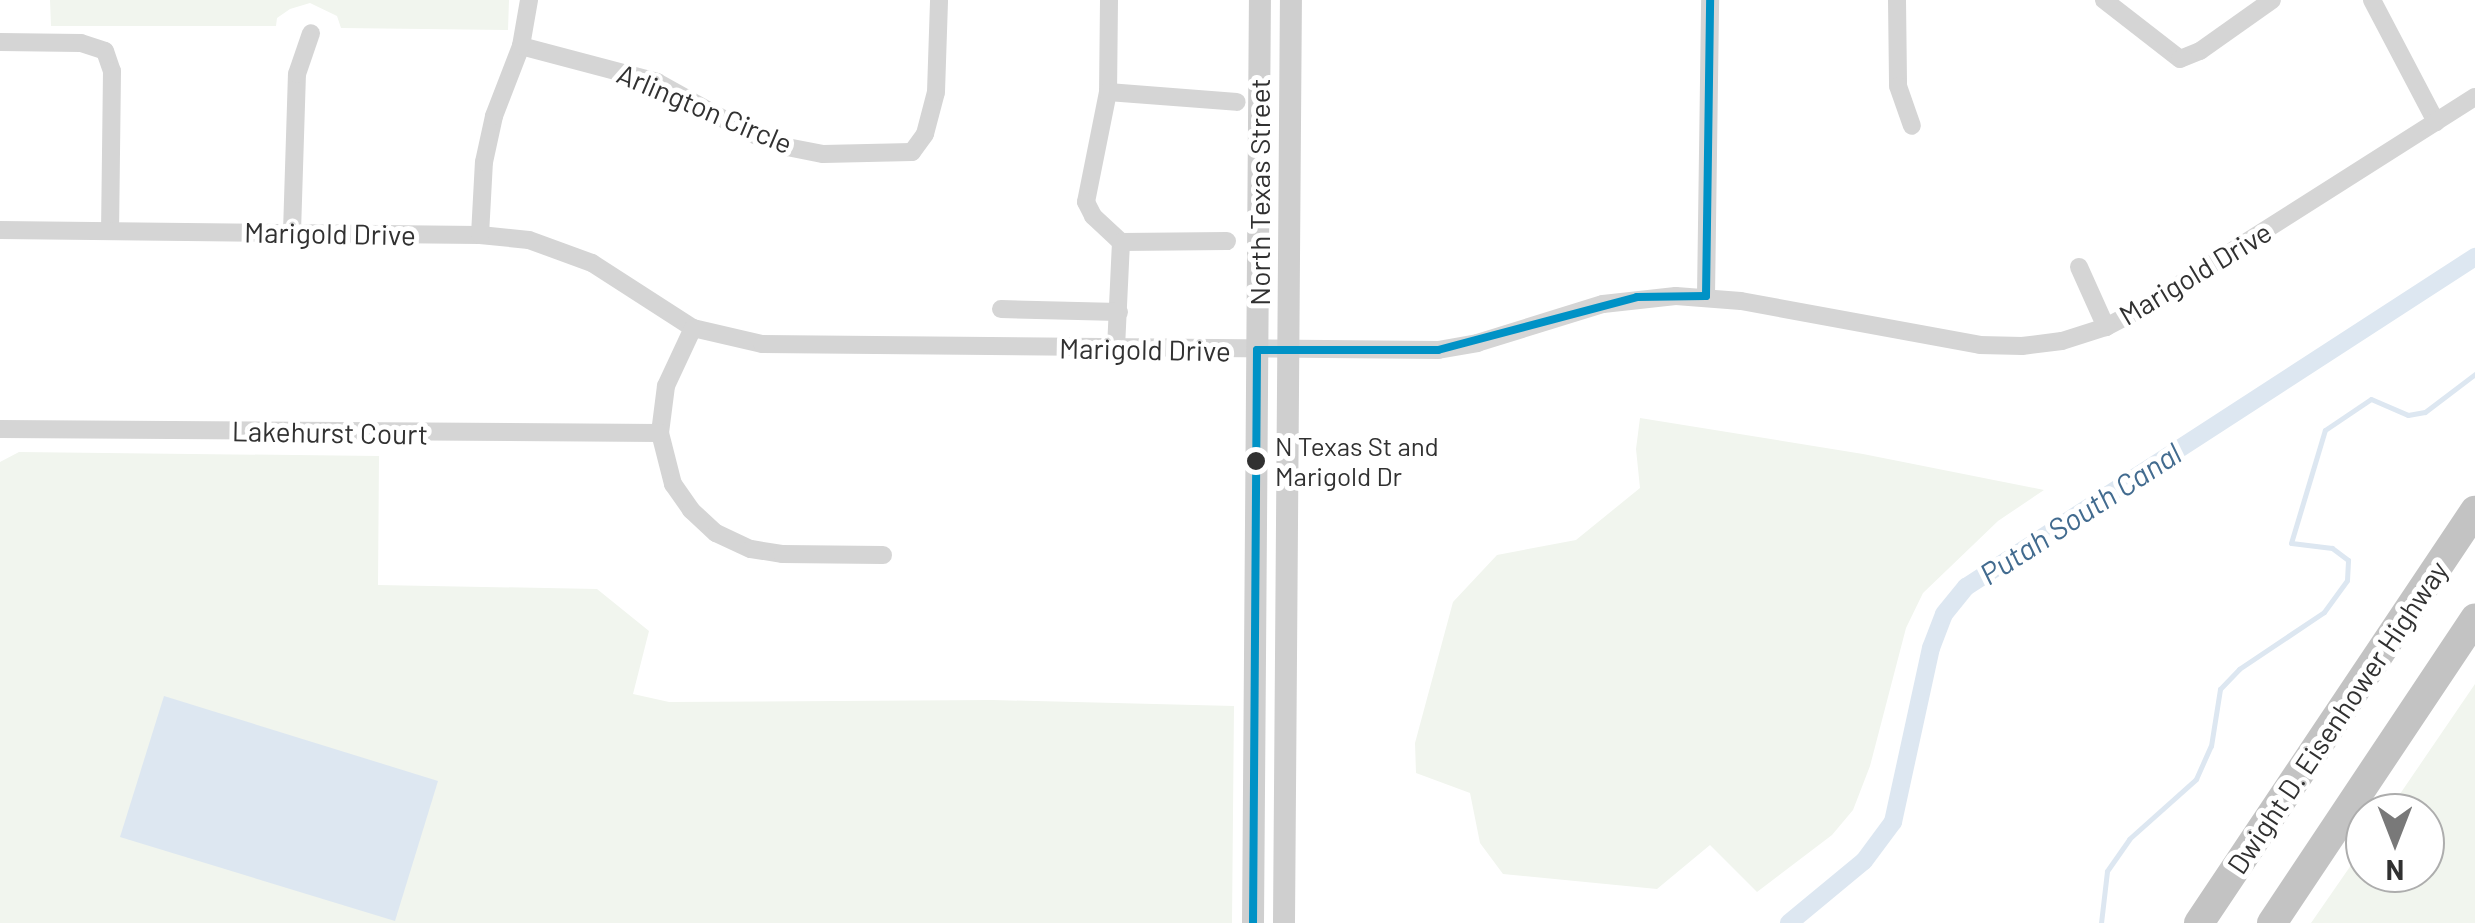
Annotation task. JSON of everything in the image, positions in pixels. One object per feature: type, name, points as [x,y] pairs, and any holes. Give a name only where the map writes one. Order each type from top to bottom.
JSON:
[{"type":"highway","name":"Dwight D. Eisenhower Highway","points":[[2200,923],[2475,510]]},
{"type":"highway","points":[[2272,923],[2475,619]]},
{"type":"main road","name":"North Texas Street","points":[[1253,923],[1260,0]]},
{"type":"main road","name":"North Texas Street","points":[[1284,923],[1290,0]]},
{"type":"street","points":[[480,235],[484,162],[494,116],[522,46],[528,0]]},
{"type":"street","name":"Arlington Circle","points":[[522,46],[656,82],[748,132],[787,147],[824,154],[912,152],[925,134],[936,92],[939,0]]},
{"type":"street","points":[[1109,0],[1108,92],[1086,202],[1093,216],[1121,242],[1227,241]]},
{"type":"street","points":[[1706,296],[1710,0]]},
{"type":"street","points":[[1897,0],[1898,86],[1912,126]]},
{"type":"street","points":[[2104,0],[2180,58],[2200,50],[2272,0]]},
{"type":"street","points":[[2372,0],[2436,122]]},
{"type":"street","points":[[292,232],[297,74],[311,33]]},
{"type":"street","points":[[0,42],[81,43],[105,50],[112,72],[110,230]]},
{"type":"street","points":[[1108,92],[1237,102]]},
{"type":"street","name":"Marigold Drive","points":[[0,230],[480,235],[562,249],[592,263],[693,328],[762,344],[1438,350],[1477,343],[1603,304],[1638,297],[1706,296],[1980,345],[2062,341],[2106,327],[2144,307],[2475,97]]},
{"type":"street","points":[[1116,349],[1121,242]]},
{"type":"street","points":[[2079,267],[2106,327]]},
{"type":"street","points":[[1000,310],[1119,312]]},
{"type":"street","points":[[693,328],[666,386],[660,433],[673,484],[691,510],[716,532],[751,549],[782,554],[882,555]]},
{"type":"street","name":"Lakehurst Court","points":[[0,428],[660,433]]},
{"type":"shaded area","points":[[50,0],[509,0],[508,30],[341,28],[337,16],[310,3],[290,9],[277,18],[276,26],[51,26]]},
{"type":"shaded area","points":[[1640,418],[1863,454],[2044,490],[1998,521],[1923,593],[1906,628],[1870,766],[1853,810],[1832,835],[1757,892],[1710,845],[1657,889],[1503,874],[1480,843],[1470,793],[1416,773],[1415,743],[1453,602],[1497,555],[1576,540],[1640,488],[1636,449]]},
{"type":"shaded area","points":[[19,452],[379,456],[378,585],[597,589],[649,631],[633,694],[669,702],[992,700],[1234,706],[1232,923],[0,923],[0,462]]},
{"type":"shaded area","points":[[2475,684],[2475,923],[2311,923],[2345,874],[2345,893],[2445,893],[2445,793],[2401,793]]},
{"type":"shaded area","points":[[164,696],[438,781],[395,921],[120,837]]},
{"type":"waterway","name":"Putah South Canal","points":[[1789,923],[1864,861],[1893,822],[1931,648],[1944,614],[1966,587],[2475,257]]},
{"type":"waterway","points":[[2101,923],[2107,871],[2129,839],[2196,779],[2211,746],[2220,689],[2239,669],[2324,612],[2347,580],[2348,560],[2332,548],[2291,543],[2325,430],[2371,399],[2408,415],[2425,412],[2475,374]]},
{"type":"transit line","points":[[1253,923],[1257,350],[1438,350],[1637,297],[1706,296],[1710,0]]},
{"type":"place","name":"N Texas St and Marigold Dr","points":[[1256,461]]}]
